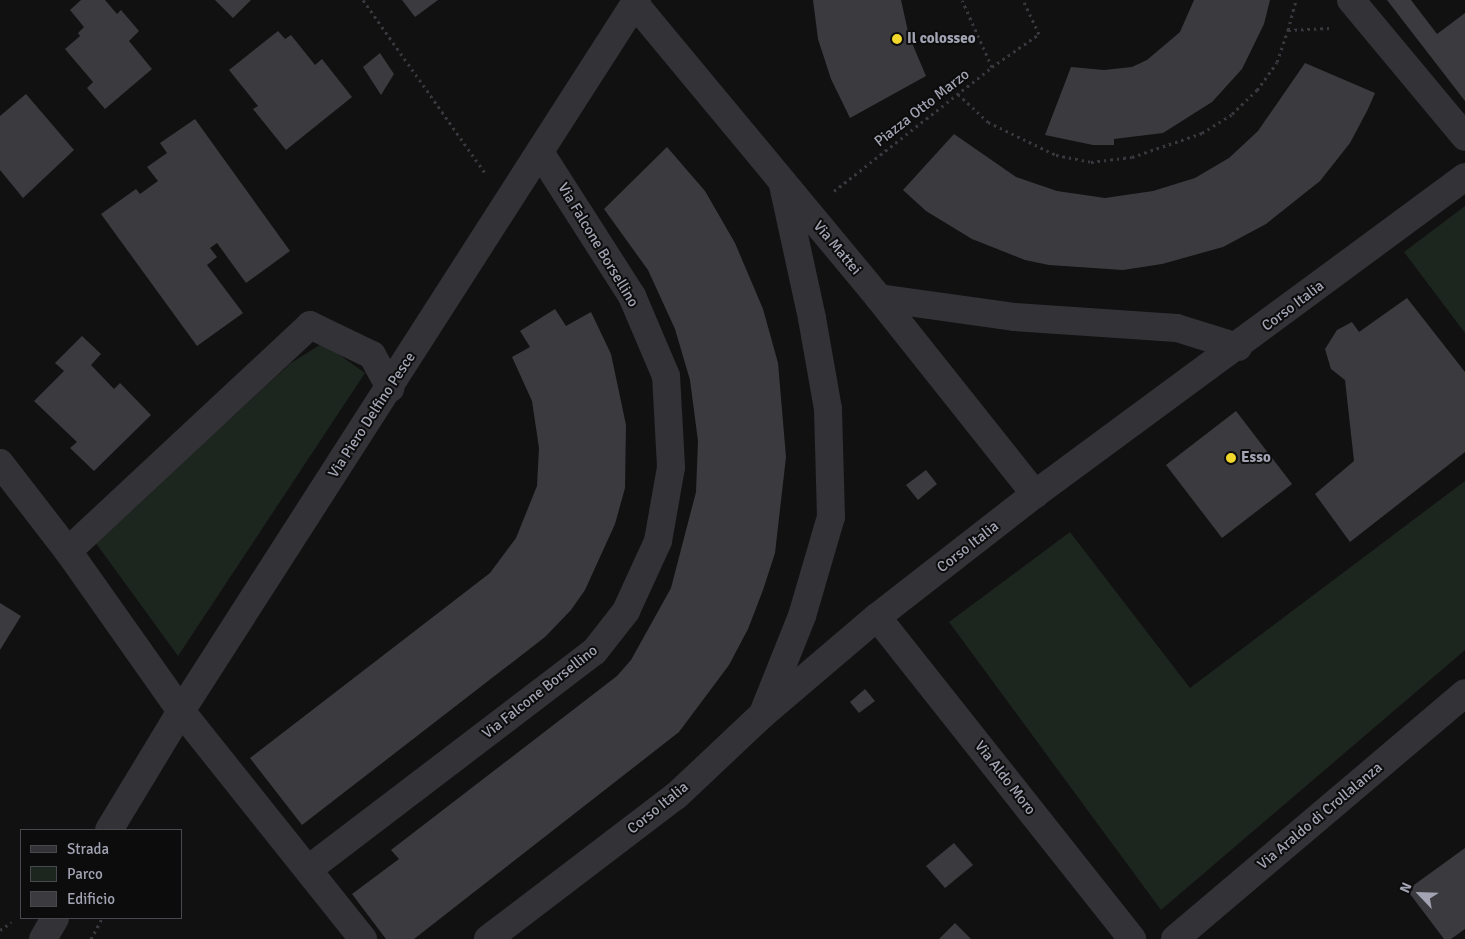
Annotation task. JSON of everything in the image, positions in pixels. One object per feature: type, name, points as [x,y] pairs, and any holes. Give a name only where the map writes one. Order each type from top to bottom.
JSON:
[{"type":"street","points":[[1351,0],[1465,137]]},
{"type":"street","name":"Via Piero Delfino Pesce","points":[[110,829],[181,711],[636,2]]},
{"type":"street","name":"Via Mattei","points":[[636,2],[879,298],[1036,494]]},
{"type":"street","name":"Via Falcone Borsellino","points":[[310,868],[594,652],[626,611],[658,541],[672,467],[666,376],[632,296],[540,152]]},
{"type":"street","name":"Corso Italia","points":[[488,939],[676,796],[763,714],[877,617],[1036,494],[1238,347],[1465,177]]},
{"type":"street","points":[[763,714],[802,616],[831,517],[828,408],[812,318],[782,181]]},
{"type":"street","points":[[879,298],[1014,318],[1177,328],[1238,347]]},
{"type":"street","points":[[68,552],[310,325],[372,354],[390,388]]},
{"type":"street","points":[[0,463],[68,552],[181,711],[310,868],[363,939]]},
{"type":"street","name":"Via Aldo Moro","points":[[877,617],[1132,939]]},
{"type":"street","name":"Via Araldo di Crollalanza","points":[[1175,939],[1465,693]]},
{"type":"street","points":[[43,939],[54,919]]},
{"type":"path","points":[[363,0],[507,204]]},
{"type":"path","points":[[962,0],[992,67]]},
{"type":"path","name":"Piazza Otto Marzo","points":[[807,212],[992,67],[1039,34],[1023,0]]},
{"type":"path","points":[[958,94],[988,122],[1056,155],[1091,162],[1132,157],[1202,133],[1232,114],[1257,90],[1277,62],[1296,0]]},
{"type":"path","points":[[1288,30],[1373,26]]},
{"type":"path","points":[[90,939],[101,919]]},
{"type":"green space","points":[[1465,206],[1465,333],[1404,252]]},
{"type":"green space","points":[[323,343],[365,373],[178,656],[95,542],[291,363]]},
{"type":"green space","points":[[1465,481],[1465,650],[1161,910],[949,622],[1070,532],[1190,688]]},
{"type":"building","points":[[81,0],[105,0],[117,14],[121,10],[139,31],[129,41],[152,69],[105,109],[87,88],[93,82],[65,49],[80,36],[78,33],[84,27],[70,10]]},
{"type":"building","points":[[215,0],[251,0],[233,18]]},
{"type":"building","points":[[402,0],[438,0],[415,17]]},
{"type":"building","points":[[813,0],[901,0],[909,36],[926,76],[850,118],[831,79],[818,39]]},
{"type":"building","points":[[1194,0],[1270,0],[1264,24],[1242,69],[1212,102],[1163,133],[1114,139],[1114,145],[1093,145],[1045,135],[1071,67],[1104,70],[1132,67],[1147,60],[1180,32]]},
{"type":"building","points":[[1387,0],[1411,0],[1437,34],[1465,13],[1465,101]]},
{"type":"building","points":[[278,31],[285,39],[291,35],[315,65],[322,59],[352,97],[286,150],[253,109],[258,106],[229,70]]},
{"type":"building","points":[[380,53],[394,74],[381,95],[363,67]]},
{"type":"building","points":[[1305,63],[1375,93],[1368,109],[1350,143],[1320,181],[1266,224],[1223,247],[1162,264],[1123,270],[1049,265],[1025,260],[972,239],[926,211],[903,190],[954,134],[1016,177],[1057,191],[1105,198],[1153,191],[1195,178],[1229,158],[1258,131]]},
{"type":"building","points":[[26,94],[74,150],[23,198],[0,170],[0,116]]},
{"type":"building","points":[[195,119],[290,251],[246,283],[217,243],[210,248],[217,257],[207,265],[243,313],[197,346],[101,214],[136,189],[140,194],[158,181],[147,167],[167,153],[160,143]]},
{"type":"building","points":[[667,147],[705,191],[735,243],[763,309],[778,363],[786,457],[775,553],[763,590],[748,629],[729,665],[679,732],[414,939],[386,939],[352,894],[399,859],[391,850],[617,676],[631,660],[671,588],[696,492],[698,441],[690,380],[675,329],[648,270],[604,209]]},
{"type":"building","points":[[1407,298],[1465,372],[1465,452],[1350,542],[1315,494],[1354,461],[1345,380],[1331,369],[1325,349],[1337,330],[1352,322],[1359,332]]},
{"type":"building","points":[[555,309],[566,326],[591,312],[611,354],[626,425],[625,488],[615,524],[585,590],[571,610],[545,637],[302,825],[250,758],[490,573],[516,538],[537,486],[539,448],[532,401],[512,357],[530,347],[520,331]]},
{"type":"building","points":[[82,336],[101,354],[91,365],[114,389],[120,383],[151,415],[94,471],[70,448],[77,442],[34,401],[64,371],[55,363]]},
{"type":"building","points":[[1236,411],[1292,484],[1222,538],[1166,465]]},
{"type":"building","points":[[926,470],[937,484],[918,500],[906,485]]},
{"type":"building","points":[[0,603],[21,616],[0,650]]},
{"type":"building","points":[[865,689],[875,701],[859,713],[850,702]]},
{"type":"building","points":[[954,843],[973,865],[945,888],[926,866]]},
{"type":"building","points":[[1465,848],[1465,929],[1451,939],[1444,939],[1407,890]]},
{"type":"building","points":[[955,923],[971,939],[939,939]]},
{"type":"place","name":"Il colosseo","points":[[897,39]]},
{"type":"place","name":"Esso","points":[[1231,458]]}]
